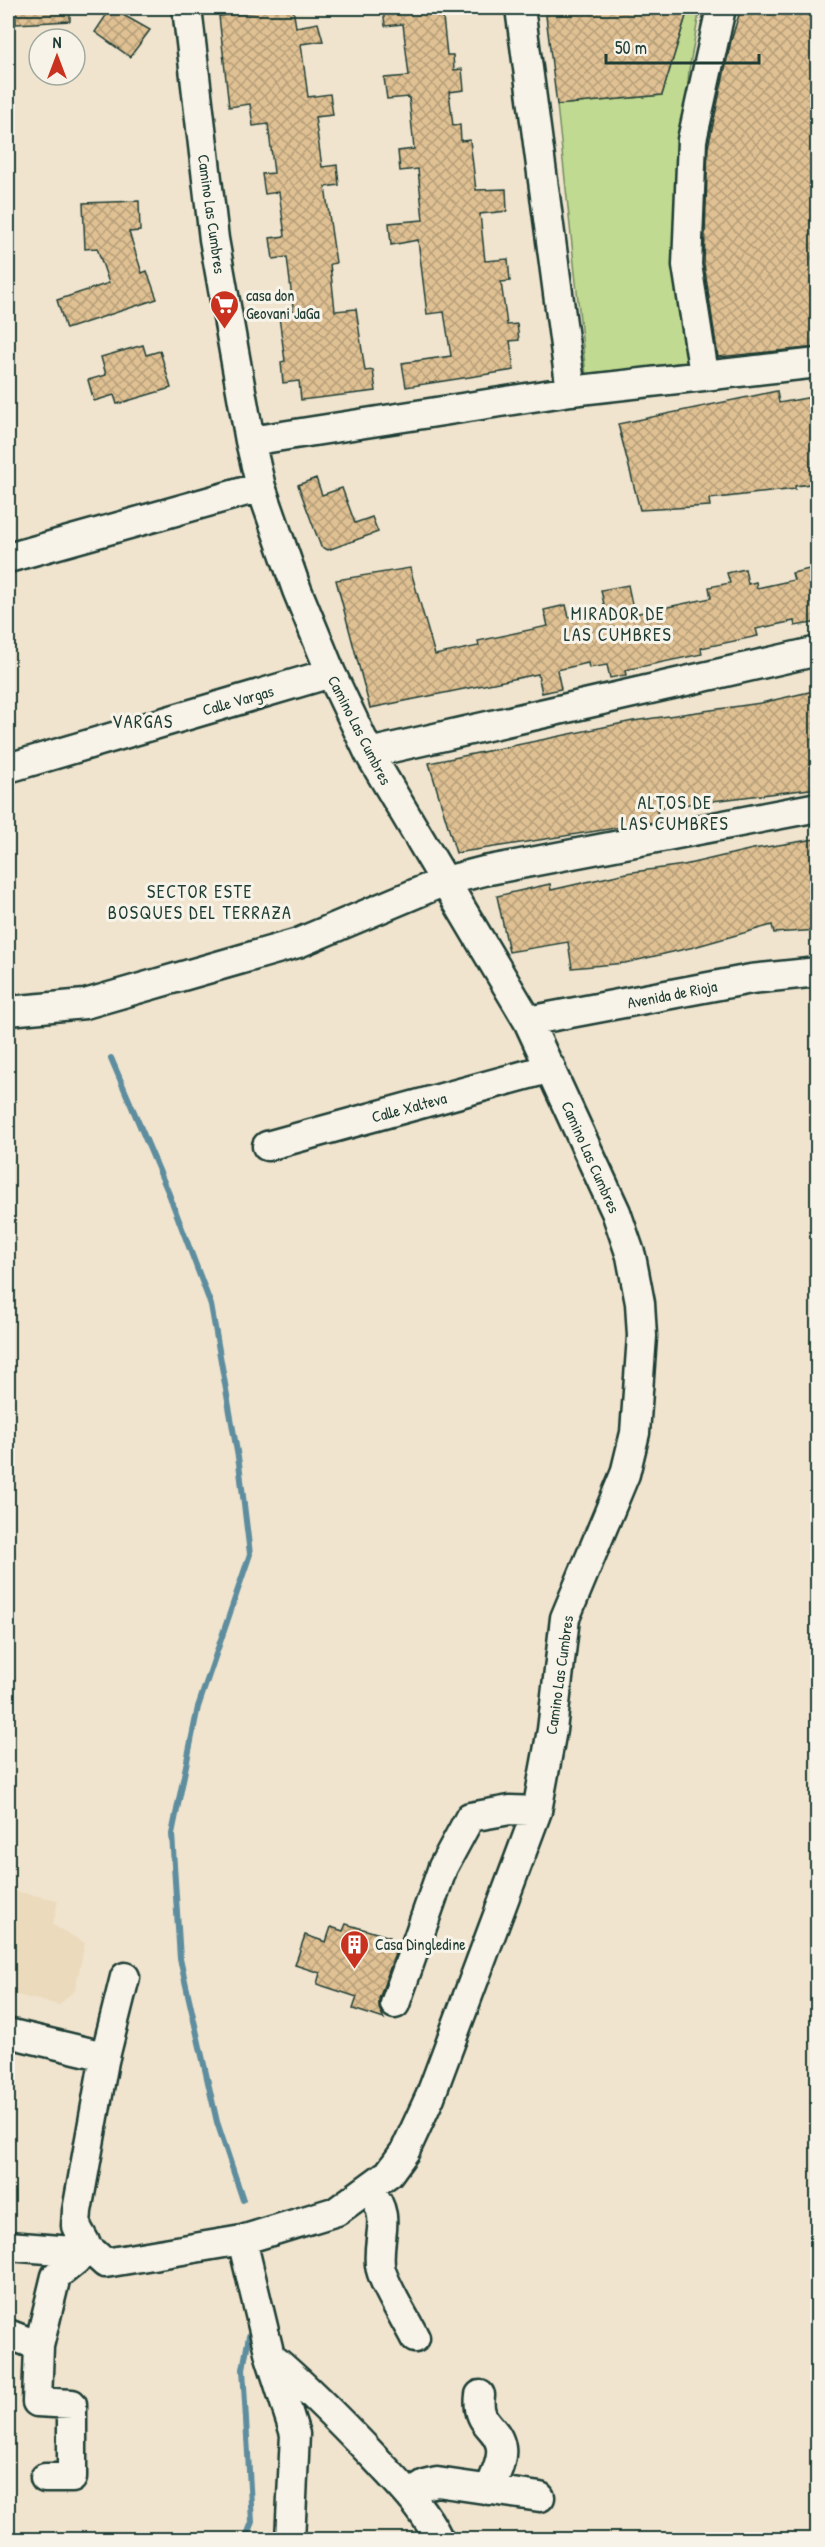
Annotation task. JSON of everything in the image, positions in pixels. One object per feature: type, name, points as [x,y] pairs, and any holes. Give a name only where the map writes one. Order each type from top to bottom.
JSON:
[{"type":"street","name":"Camino Las Cumbres","points":[[82,2252],[105,2263],[242,2240],[337,2211],[369,2190],[405,2151],[430,2097],[537,1811],[552,1730],[565,1618],[625,1474],[634,1433],[642,1336],[640,1303],[632,1265],[616,1212],[528,1021],[369,753],[331,673],[297,590],[261,487],[250,441],[214,239],[187,8]]},
{"type":"street","points":[[520,8],[571,391]]},
{"type":"street","points":[[704,374],[687,265],[692,140],[721,8]]},
{"type":"street","points":[[250,441],[571,391],[704,374],[818,363]]},
{"type":"street","points":[[8,558],[261,487]]},
{"type":"street","points":[[369,753],[818,651]]},
{"type":"street","name":"Calle Vargas","points":[[8,768],[331,673]]},
{"type":"street","points":[[8,1011],[85,1004],[298,943],[445,881],[484,871],[818,807]]},
{"type":"street","name":"Avenida de Rioja","points":[[528,1021],[751,979],[818,972]]},
{"type":"street","name":"Calle Xalteva","points":[[267,1146],[551,1068]]},
{"type":"street","points":[[395,2004],[443,1867],[470,1817],[510,1810],[537,1811]]},
{"type":"street","points":[[82,2252],[76,2226],[77,2211],[104,2061],[125,1977]]},
{"type":"street","points":[[8,2033],[96,2054],[104,2061]]},
{"type":"street","points":[[369,2190],[380,2203],[383,2218],[380,2266],[415,2338]]},
{"type":"street","points":[[242,2240],[270,2356],[295,2434],[290,2540]]},
{"type":"street","points":[[8,2246],[82,2252]]},
{"type":"street","points":[[45,2478],[72,2478],[72,2404],[37,2402],[39,2346],[56,2276],[82,2252]]},
{"type":"street","points":[[8,2334],[39,2346]]},
{"type":"street","points":[[270,2356],[321,2400],[426,2513],[439,2540]]},
{"type":"street","points":[[480,2395],[478,2410],[501,2448],[500,2463],[489,2490]]},
{"type":"street","points":[[409,2495],[425,2485],[437,2482],[540,2497]]},
{"type":"shaded area","points":[[8,1890],[58,1900],[53,1925],[85,1943],[75,1990],[59,2005],[8,1993]]},
{"type":"green space","points":[[685,8],[700,8],[689,70],[679,192],[693,361],[586,375],[557,105],[662,95],[686,16]]},
{"type":"building","points":[[15,8],[70,8],[70,21],[16,24]]},
{"type":"building","points":[[111,8],[150,30],[130,57],[95,32]]},
{"type":"building","points":[[252,8],[293,8],[296,27],[318,23],[323,41],[301,44],[308,97],[330,94],[333,115],[315,117],[322,167],[337,165],[339,185],[325,187],[336,263],[330,264],[335,311],[356,309],[365,371],[373,370],[376,391],[301,400],[299,381],[283,383],[281,362],[285,361],[279,317],[294,315],[287,257],[273,259],[270,238],[285,236],[279,192],[265,194],[262,174],[274,173],[268,124],[253,126],[250,104],[229,107],[219,16],[252,12]]},
{"type":"building","points":[[383,8],[442,8],[447,55],[453,55],[454,70],[462,69],[464,90],[449,92],[453,126],[460,125],[461,141],[470,140],[476,190],[506,189],[507,211],[480,214],[485,261],[508,259],[510,281],[501,282],[507,325],[517,324],[519,340],[510,341],[514,370],[406,387],[402,363],[451,356],[444,312],[427,314],[418,240],[391,245],[389,223],[423,220],[418,169],[400,171],[398,151],[414,149],[409,97],[387,99],[384,78],[409,76],[403,24],[385,26]]},
{"type":"building","points":[[545,8],[685,8],[686,16],[662,95],[557,105]]},
{"type":"building","points":[[741,8],[818,8],[818,347],[718,357],[704,264],[708,147],[731,41]]},
{"type":"building","points":[[139,201],[140,231],[129,232],[142,273],[147,271],[157,299],[66,329],[57,300],[109,283],[97,248],[85,249],[83,203]]},
{"type":"building","points":[[143,345],[146,355],[160,351],[171,388],[117,404],[114,395],[94,401],[88,380],[106,375],[101,357]]},
{"type":"building","points":[[777,391],[779,403],[818,396],[818,483],[795,486],[795,489],[709,499],[710,506],[640,510],[618,424]]},
{"type":"building","points":[[316,478],[322,495],[342,488],[355,523],[372,517],[378,532],[328,550],[321,547],[298,485]]},
{"type":"building","points":[[818,567],[818,622],[795,626],[794,621],[756,629],[758,636],[701,648],[702,654],[625,670],[626,675],[610,678],[607,665],[589,668],[588,663],[557,670],[561,689],[542,693],[538,674],[370,708],[336,580],[410,568],[435,655],[479,646],[478,641],[548,626],[544,610],[566,605],[569,617],[605,609],[601,590],[628,585],[634,614],[711,598],[709,587],[730,583],[727,573],[745,569],[748,584],[756,582],[757,588],[794,580],[792,573]]},
{"type":"building","points":[[818,690],[818,788],[656,808],[660,821],[456,853],[429,763],[633,721],[761,703]]},
{"type":"building","points":[[816,839],[818,930],[774,933],[772,925],[625,963],[572,968],[568,942],[509,952],[497,896],[550,884],[551,890],[626,873],[684,865],[753,849]]},
{"type":"building","name":"Casa Dingledine","points":[[346,1924],[390,1937],[387,1945],[397,1948],[379,1999],[379,2008],[384,2019],[353,2009],[357,1997],[317,1984],[320,1973],[295,1965],[305,1935],[326,1942],[331,1927],[343,1931]]},
{"type":"waterway","points":[[111,1058],[169,1194],[211,1305],[239,1463],[250,1554],[198,1707],[172,1834],[180,1959],[217,2122],[243,2200]]},
{"type":"waterway","points":[[245,2540],[252,2522],[243,2369],[249,2336]]},
{"type":"place","name":"casa don Geovani JaGa","points":[[225,330]]},
{"type":"place","name":"Casa Dingledine","points":[[354,1970]]},
{"type":"district","name":"MIRADOR DE LAS CUMBRES","points":[[618,623]]},
{"type":"district","name":"VARGAS","points":[[143,721]]},
{"type":"district","name":"ALTOS DE LAS CUMBRES","points":[[675,812]]},
{"type":"district","name":"SECTOR ESTE BOSQUES DEL TERRAZA","points":[[200,901]]}]
